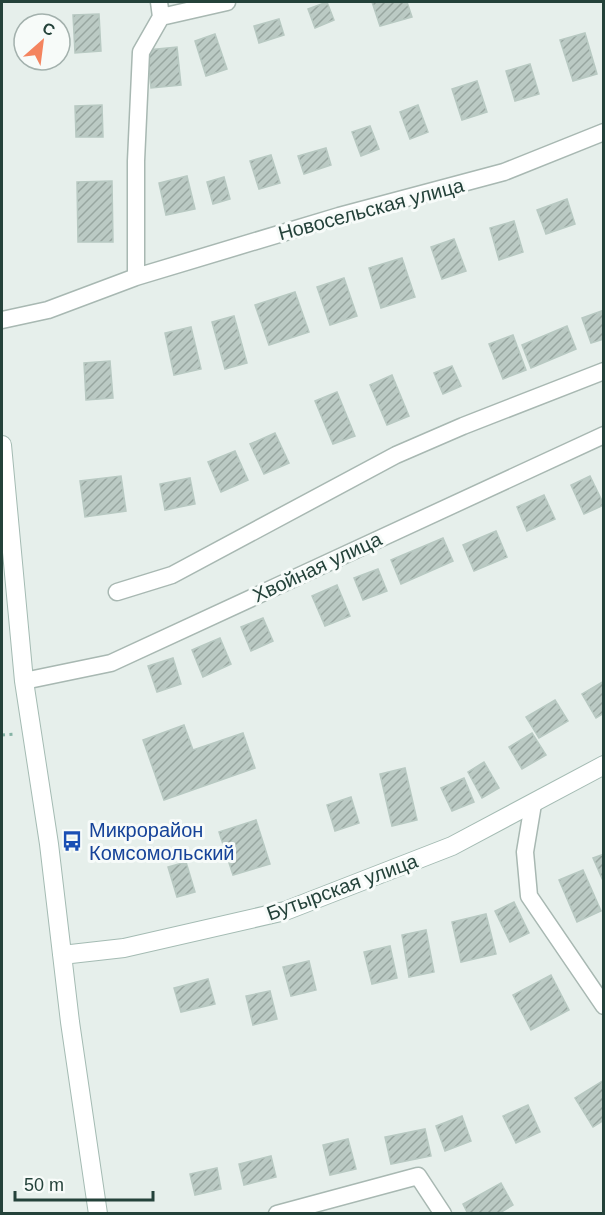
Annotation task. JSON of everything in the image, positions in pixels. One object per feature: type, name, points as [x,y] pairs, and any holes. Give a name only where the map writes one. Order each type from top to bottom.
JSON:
[{"type":"street","points":[[136,277],[136,161],[141,52],[160,9],[227,2]]},
{"type":"street","name":"Новосельская улица","points":[[2,320],[48,310],[136,277],[339,216],[504,172],[603,132]]},
{"type":"street","points":[[117,592],[172,574],[396,455],[603,370]]},
{"type":"street","name":"Хвойная улица","points":[[24,681],[111,663],[603,435]]},
{"type":"street","points":[[2,445],[24,681],[49,844],[98,1214]]},
{"type":"street","name":"Бутырская улица","points":[[62,955],[124,948],[285,911],[452,846],[603,765]]},
{"type":"street","points":[[533,804],[525,852],[529,896],[603,1006]]},
{"type":"street","points":[[279,1213],[418,1176],[443,1214]]},
{"type":"path","points":[[2,735],[18,733]]},
{"type":"building","points":[[327,2],[334,20],[315,28],[308,9]]},
{"type":"building","points":[[372,2],[407,2],[412,17],[380,26]]},
{"type":"building","points":[[99,14],[101,51],[75,53],[73,15]]},
{"type":"building","points":[[279,19],[284,35],[259,43],[254,26]]},
{"type":"building","points":[[585,33],[597,74],[573,81],[560,40]]},
{"type":"building","points":[[215,34],[227,69],[206,76],[195,41]]},
{"type":"building","points":[[177,47],[181,85],[151,88],[147,50]]},
{"type":"building","points":[[530,64],[539,94],[515,101],[506,71]]},
{"type":"building","points":[[477,81],[487,112],[462,120],[452,89]]},
{"type":"building","points":[[102,105],[103,137],[76,137],[75,106]]},
{"type":"building","points":[[418,105],[428,132],[410,139],[400,112]]},
{"type":"building","points":[[370,126],[379,149],[361,156],[352,132]]},
{"type":"building","points":[[326,148],[331,165],[304,174],[298,156]]},
{"type":"building","points":[[271,155],[280,183],[259,189],[250,161]]},
{"type":"building","points":[[187,176],[195,209],[166,215],[159,183]]},
{"type":"building","points":[[224,177],[230,199],[213,204],[207,182]]},
{"type":"building","points":[[112,181],[113,242],[78,242],[77,182]]},
{"type":"building","points":[[567,199],[575,224],[546,234],[537,210]]},
{"type":"building","points":[[514,221],[523,252],[499,260],[490,228]]},
{"type":"building","points":[[454,239],[466,271],[442,279],[431,247]]},
{"type":"building","points":[[402,258],[415,297],[381,308],[369,268]]},
{"type":"building","points":[[344,278],[357,316],[330,325],[317,287]]},
{"type":"building","points":[[295,292],[309,332],[269,345],[255,305]]},
{"type":"building","points":[[604,310],[604,339],[591,343],[582,318]]},
{"type":"building","points":[[234,316],[247,363],[225,369],[212,322]]},
{"type":"building","points":[[567,326],[576,349],[531,368],[522,345]]},
{"type":"building","points":[[191,327],[201,369],[174,375],[165,333]]},
{"type":"building","points":[[513,335],[526,370],[503,379],[489,344]]},
{"type":"building","points":[[110,361],[113,398],[86,400],[84,363]]},
{"type":"building","points":[[452,366],[461,386],[443,394],[434,373]]},
{"type":"building","points":[[392,375],[409,416],[387,425],[370,385]]},
{"type":"building","points":[[337,392],[355,436],[333,444],[315,401]]},
{"type":"building","points":[[275,433],[289,463],[264,474],[250,444]]},
{"type":"building","points":[[235,451],[248,480],[221,492],[208,462]]},
{"type":"building","points":[[121,476],[126,511],[85,517],[80,481]]},
{"type":"building","points":[[590,476],[604,505],[584,514],[571,485]]},
{"type":"building","points":[[190,478],[195,504],[165,510],[160,484]]},
{"type":"building","points":[[544,495],[555,519],[527,531],[517,507]]},
{"type":"building","points":[[496,531],[507,557],[474,571],[463,545]]},
{"type":"building","points":[[443,538],[453,561],[401,584],[391,560]]},
{"type":"building","points":[[378,569],[387,591],[363,600],[354,578]]},
{"type":"building","points":[[337,585],[350,616],[325,626],[312,596]]},
{"type":"building","points":[[263,618],[273,641],[251,651],[241,627]]},
{"type":"building","points":[[220,638],[231,664],[203,677],[192,650]]},
{"type":"building","points":[[173,658],[181,684],[157,692],[148,666]]},
{"type":"building","points":[[604,681],[604,713],[596,718],[582,694]]},
{"type":"building","points":[[555,700],[568,721],[539,738],[526,717]]},
{"type":"building","points":[[184,725],[193,750],[243,733],[255,768],[164,800],[143,740]]},
{"type":"building","points":[[532,733],[546,755],[522,769],[509,747]]},
{"type":"building","points":[[484,762],[499,788],[482,798],[468,772]]},
{"type":"building","points":[[405,768],[417,820],[392,826],[380,774]]},
{"type":"building","points":[[464,778],[474,802],[452,811],[441,788]]},
{"type":"building","points":[[351,797],[359,823],[335,831],[327,805]]},
{"type":"building","points":[[256,820],[270,864],[233,875],[219,832]]},
{"type":"building","points":[[604,854],[604,883],[593,858]]},
{"type":"building","points":[[186,862],[195,892],[177,897],[168,867]]},
{"type":"building","points":[[583,870],[601,911],[577,922],[559,880]]},
{"type":"building","points":[[514,902],[529,933],[510,942],[495,911]]},
{"type":"building","points":[[486,914],[496,954],[461,962],[452,922]]},
{"type":"building","points":[[426,930],[434,972],[409,977],[402,935]]},
{"type":"building","points":[[390,946],[397,978],[372,984],[364,952]]},
{"type":"building","points":[[309,961],[316,990],[291,996],[283,967]]},
{"type":"building","points":[[551,975],[569,1010],[531,1030],[513,995]]},
{"type":"building","points":[[208,979],[215,1004],[181,1012],[174,988]]},
{"type":"building","points":[[270,991],[277,1019],[253,1025],[246,996]]},
{"type":"building","points":[[604,1080],[604,1120],[593,1127],[575,1098]]},
{"type":"building","points":[[528,1105],[540,1132],[516,1143],[503,1116]]},
{"type":"building","points":[[462,1116],[471,1141],[445,1151],[436,1126]]},
{"type":"building","points":[[425,1129],[431,1156],[391,1164],[385,1137]]},
{"type":"building","points":[[348,1139],[356,1169],[330,1175],[323,1145]]},
{"type":"building","points":[[271,1156],[276,1177],[244,1185],[239,1164]]},
{"type":"building","points":[[217,1168],[221,1189],[195,1195],[190,1174]]},
{"type":"building","points":[[501,1183],[513,1205],[498,1214],[468,1214],[463,1204]]},
{"type":"place","name":"Микрорайон Комсомольский","points":[[72,841]]}]
